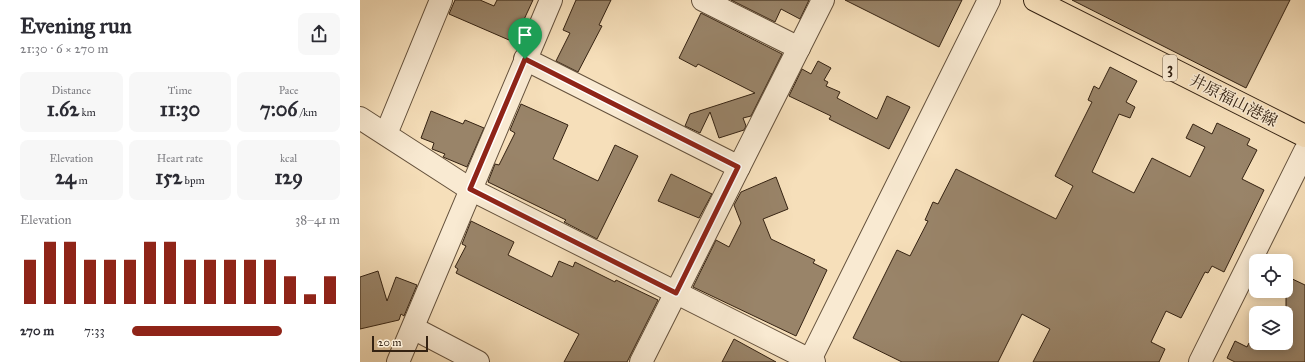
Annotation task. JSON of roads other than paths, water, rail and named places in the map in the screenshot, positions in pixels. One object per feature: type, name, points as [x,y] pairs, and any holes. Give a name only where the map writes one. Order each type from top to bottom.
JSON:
[{"type":"main road","name":"井原福山港線","points":[[1035,0],[1305,136]]},
{"type":"street","points":[[386,134],[441,0]]},
{"type":"street","points":[[398,362],[551,0]]},
{"type":"street","points":[[704,0],[799,48]]},
{"type":"street","points":[[641,362],[738,167],[824,0]]},
{"type":"street","points":[[360,118],[470,189],[811,361],[990,0]]},
{"type":"street","points":[[525,59],[738,167]]},
{"type":"street","points":[[1200,362],[1305,151]]},
{"type":"street","points":[[413,328],[478,362]]}]
